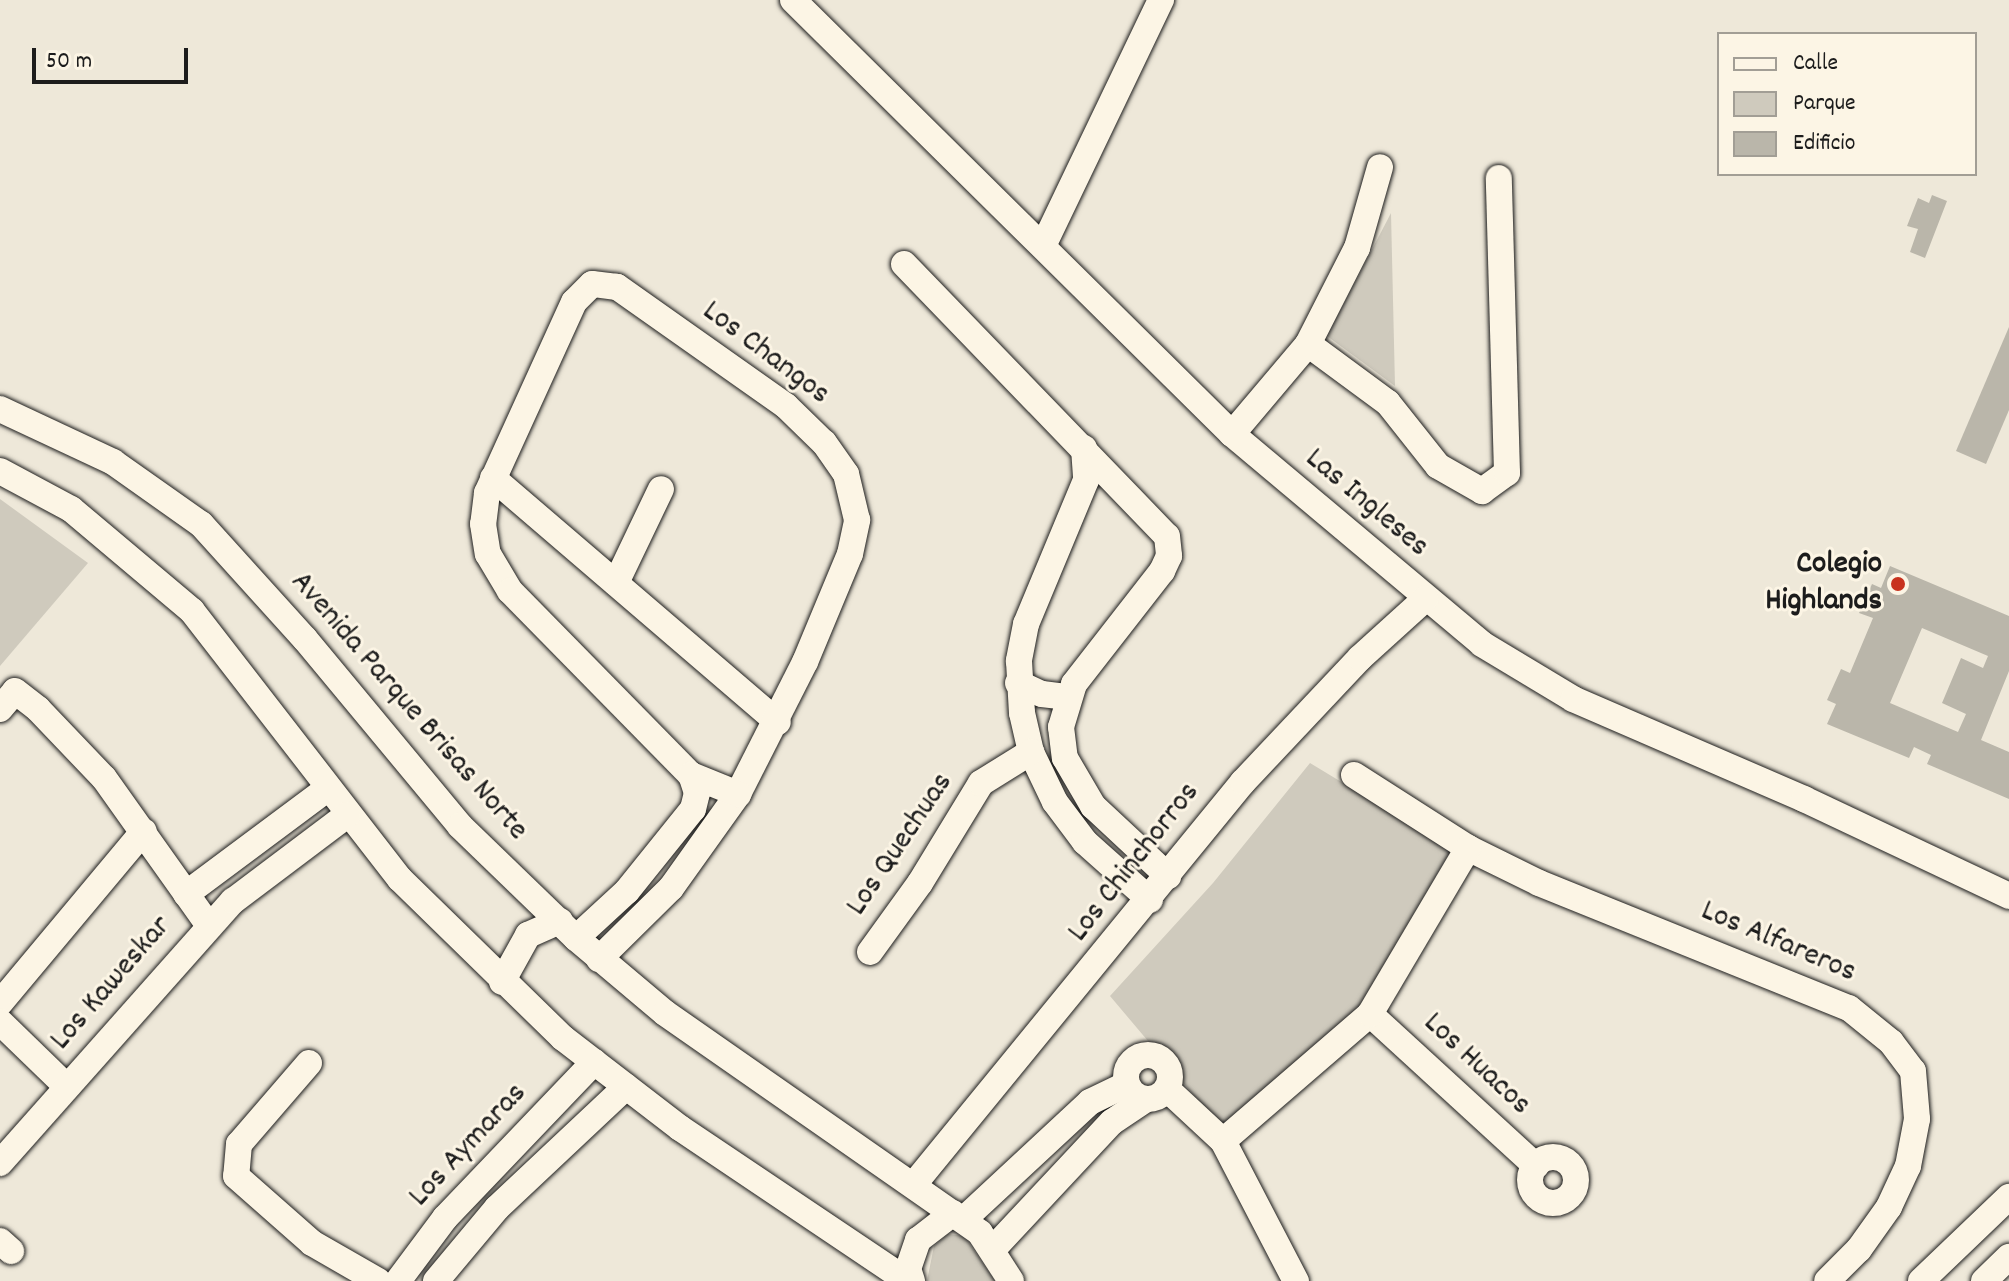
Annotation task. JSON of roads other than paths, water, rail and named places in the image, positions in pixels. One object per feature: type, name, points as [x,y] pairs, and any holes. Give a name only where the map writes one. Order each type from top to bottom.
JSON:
[{"type":"street","name":"Las Ingleses","points":[[793,0],[1044,244],[1232,434],[1425,599],[1512,664],[1573,699],[1804,799],[2009,896]]},
{"type":"street","points":[[1044,244],[1161,0]]},
{"type":"street","points":[[1232,434],[1308,344],[1357,248],[1380,167]]},
{"type":"street","points":[[1308,344],[1388,403],[1438,466],[1482,491],[1507,473],[1499,178]]},
{"type":"street","points":[[904,264],[1160,525],[1169,556],[1068,697],[1062,743],[1082,791],[1120,836],[1168,876]]},
{"type":"street","name":"Los Changos","points":[[599,959],[671,888],[738,794],[778,722],[850,554],[857,520],[852,488],[838,461],[786,406],[617,287],[592,284],[574,302],[493,478],[484,508],[484,540],[501,580],[691,775],[738,794]]},
{"type":"street","name":"Avenida Parque Brisas Norte","points":[[0,409],[113,462],[201,524],[305,639],[460,826],[599,959],[665,1013],[915,1183],[993,1249],[1011,1281]]},
{"type":"street","points":[[1084,448],[1088,470],[1079,498],[1035,594],[1018,683],[1031,752],[1067,820],[1150,900]]},
{"type":"street","points":[[0,471],[71,509],[192,611],[347,815],[400,879],[502,982],[626,1087],[910,1281]]},
{"type":"street","points":[[493,478],[778,722]]},
{"type":"street","points":[[1079,498],[1097,485],[1124,490]]},
{"type":"street","points":[[616,583],[661,489]]},
{"type":"street","name":"Los Chinchorros","points":[[915,1183],[1285,735],[1425,599]]},
{"type":"street","points":[[1018,683],[1042,694],[1068,697]]},
{"type":"street","name":"Los Kaweskar","points":[[7,700],[104,778],[209,926]]},
{"type":"street","name":"Los Quechuas","points":[[870,952],[981,783],[1031,752]]},
{"type":"street","points":[[502,982],[528,935],[568,930],[627,891],[693,809],[697,793],[691,775]]},
{"type":"street","name":"Los Alfareros","points":[[1354,775],[1468,848],[1539,883],[1849,1008],[1891,1042],[1913,1071],[1917,1119],[1908,1166],[1889,1207],[1859,1249],[1827,1281]]},
{"type":"street","name":"Los Kaweskar","points":[[186,894],[328,788]]},
{"type":"street","name":"Los Kaweskar","points":[[0,1163],[209,926],[286,858],[347,815]]},
{"type":"street","points":[[0,1003],[144,831]]},
{"type":"street","points":[[1223,1141],[1370,1014],[1468,848]]},
{"type":"street","name":"Los Huacos","points":[[1370,1014],[1536,1166]]},
{"type":"street","name":"Los Kaweskar","points":[[0,1022],[67,1087]]},
{"type":"street","name":"Los Aymaras","points":[[398,1281],[445,1218],[594,1062]]},
{"type":"street","points":[[309,1063],[239,1144],[236,1176],[340,1273],[378,1281]]},
{"type":"street","name":"Los Aymaras","points":[[436,1281],[497,1208],[626,1087]]},
{"type":"street","points":[[993,1249],[1112,1122],[1146,1091]]},
{"type":"street","points":[[910,1281],[908,1269],[918,1240],[958,1217],[1090,1102],[1146,1091],[1223,1141],[1296,1281]]},
{"type":"street","points":[[1921,1281],[2009,1197]]},
{"type":"street","points":[[1984,1281],[2009,1257]]},
{"type":"place","name":"Colegio Highlands","points":[[1898,584]]}]
